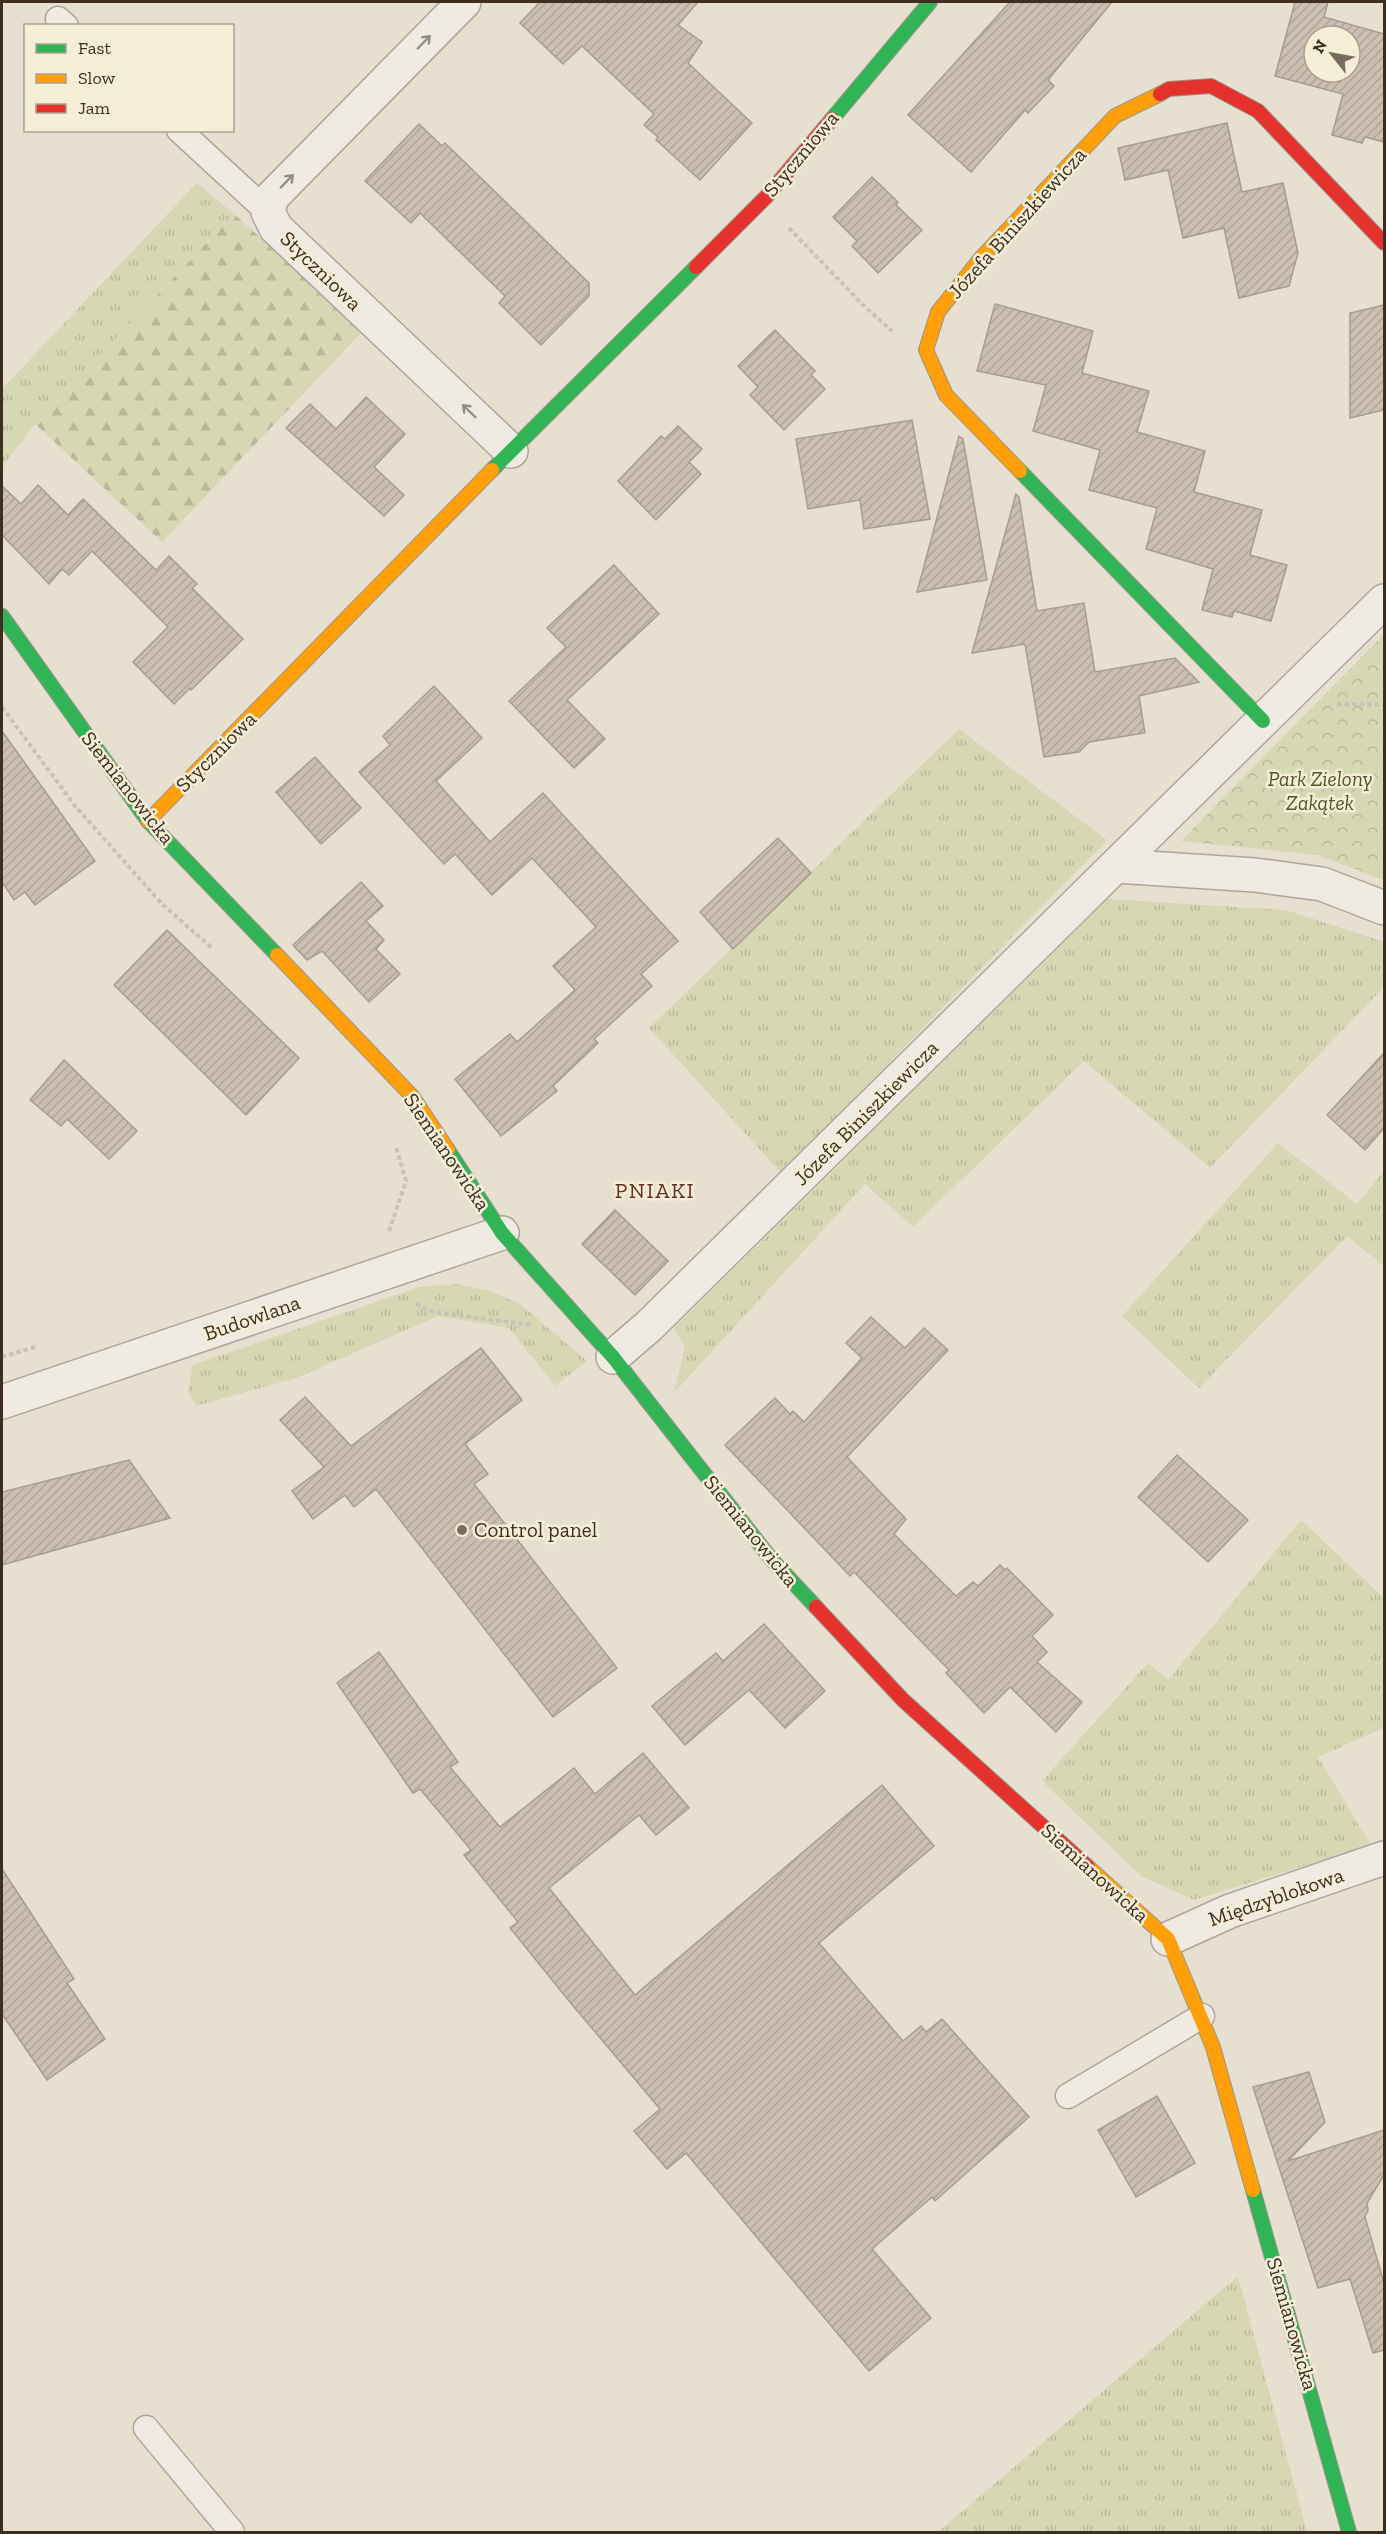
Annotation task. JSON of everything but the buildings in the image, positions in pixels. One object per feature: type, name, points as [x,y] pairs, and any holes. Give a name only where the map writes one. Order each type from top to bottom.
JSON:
[{"type":"street","name":"Styczniowa","points":[[464,2],[272,197],[268,212],[276,228],[511,451]]},
{"type":"street","name":"Styczniowa","points":[[147,821],[761,201],[930,2]]},
{"type":"street","name":"Józefa Biniszkiewicza","points":[[1263,721],[945,396],[926,350],[938,312],[981,258],[1115,116],[1169,89],[1211,86],[1258,111],[1384,243]]},
{"type":"street","name":"Józefa Biniszkiewicza","points":[[613,1357],[657,1318],[1384,601]]},
{"type":"street","name":"Siemianowicka","points":[[2,616],[147,821],[412,1096],[502,1233],[613,1357],[772,1560],[903,1700],[1168,1939],[1213,2047],[1349,2526]]},
{"type":"street","points":[[1116,866],[1255,875],[1322,884],[1384,908]]},
{"type":"street","name":"Budowlana","points":[[2,1402],[502,1233]]},
{"type":"street","name":"Międzyblokowa","points":[[1168,1939],[1230,1911],[1384,1858]]},
{"type":"lane","points":[[181,132],[268,212]]},
{"type":"lane","points":[[1068,2096],[1202,2016]]},
{"type":"lane","points":[[146,2428],[232,2532]]},
{"type":"path","points":[[761,201],[887,328]]},
{"type":"path","points":[[2,707],[75,806],[162,904],[221,956]]},
{"type":"path","points":[[388,1234],[406,1181],[393,1136]]},
{"type":"path","points":[[410,1301],[433,1312],[533,1325]]},
{"type":"green space","points":[[197,183],[234,214],[35,424],[2,467],[2,389]]},
{"type":"green space","points":[[234,214],[364,330],[162,542],[35,424]]},
{"type":"green space","name":"Park Zielony Zakątek","points":[[1384,634],[1384,880],[1317,855],[1181,841]]},
{"type":"green space","points":[[959,729],[1107,840],[781,1173],[649,1028]]},
{"type":"green space","points":[[1108,899],[1286,910],[1384,942],[1384,987],[1210,1168],[1084,1061],[913,1227],[865,1184],[674,1393],[685,1347],[674,1328]]},
{"type":"green space","points":[[1278,1143],[1357,1204],[1384,1171],[1384,1266],[1347,1236],[1199,1388],[1122,1316]]},
{"type":"green space","points":[[455,1284],[486,1290],[519,1303],[587,1361],[555,1386],[509,1328],[438,1316],[296,1378],[196,1406],[188,1391],[193,1365],[419,1287]]},
{"type":"green space","points":[[1301,1520],[1384,1598],[1384,1728],[1318,1757],[1371,1845],[1194,1900],[1141,1876],[1042,1781],[1148,1663],[1168,1680]]},
{"type":"green space","points":[[1238,2276],[1307,2532],[938,2532]]},
{"type":"traffic: fast","points":[[832,119],[930,2]]},
{"type":"traffic: fast","points":[[492,470],[696,267]]},
{"type":"traffic: fast","points":[[1020,471],[1263,721]]},
{"type":"traffic: fast","points":[[2,616],[148,821],[277,955]]},
{"type":"traffic: fast","points":[[448,1150],[502,1233],[613,1357],[772,1560],[816,1607]]},
{"type":"traffic: fast","points":[[1253,2190],[1349,2532]]},
{"type":"traffic: slow","points":[[1020,471],[946,395],[926,350],[938,312],[981,258],[1115,116],[1160,94]]},
{"type":"traffic: slow","points":[[148,821],[492,470]]},
{"type":"traffic: slow","points":[[277,955],[412,1096],[448,1150]]},
{"type":"traffic: slow","points":[[1088,1867],[1168,1939],[1213,2047],[1253,2190]]},
{"type":"traffic: jam","points":[[1160,94],[1169,89],[1211,86],[1258,111],[1384,243]]},
{"type":"traffic: jam","points":[[696,267],[766,197],[832,119]]},
{"type":"traffic: jam","points":[[816,1607],[903,1700],[1088,1867]]},
{"type":"place","name":"Control panel","points":[[462,1530]]},
{"type":"district","name":"PNIAKI","points":[[655,1190]]}]
